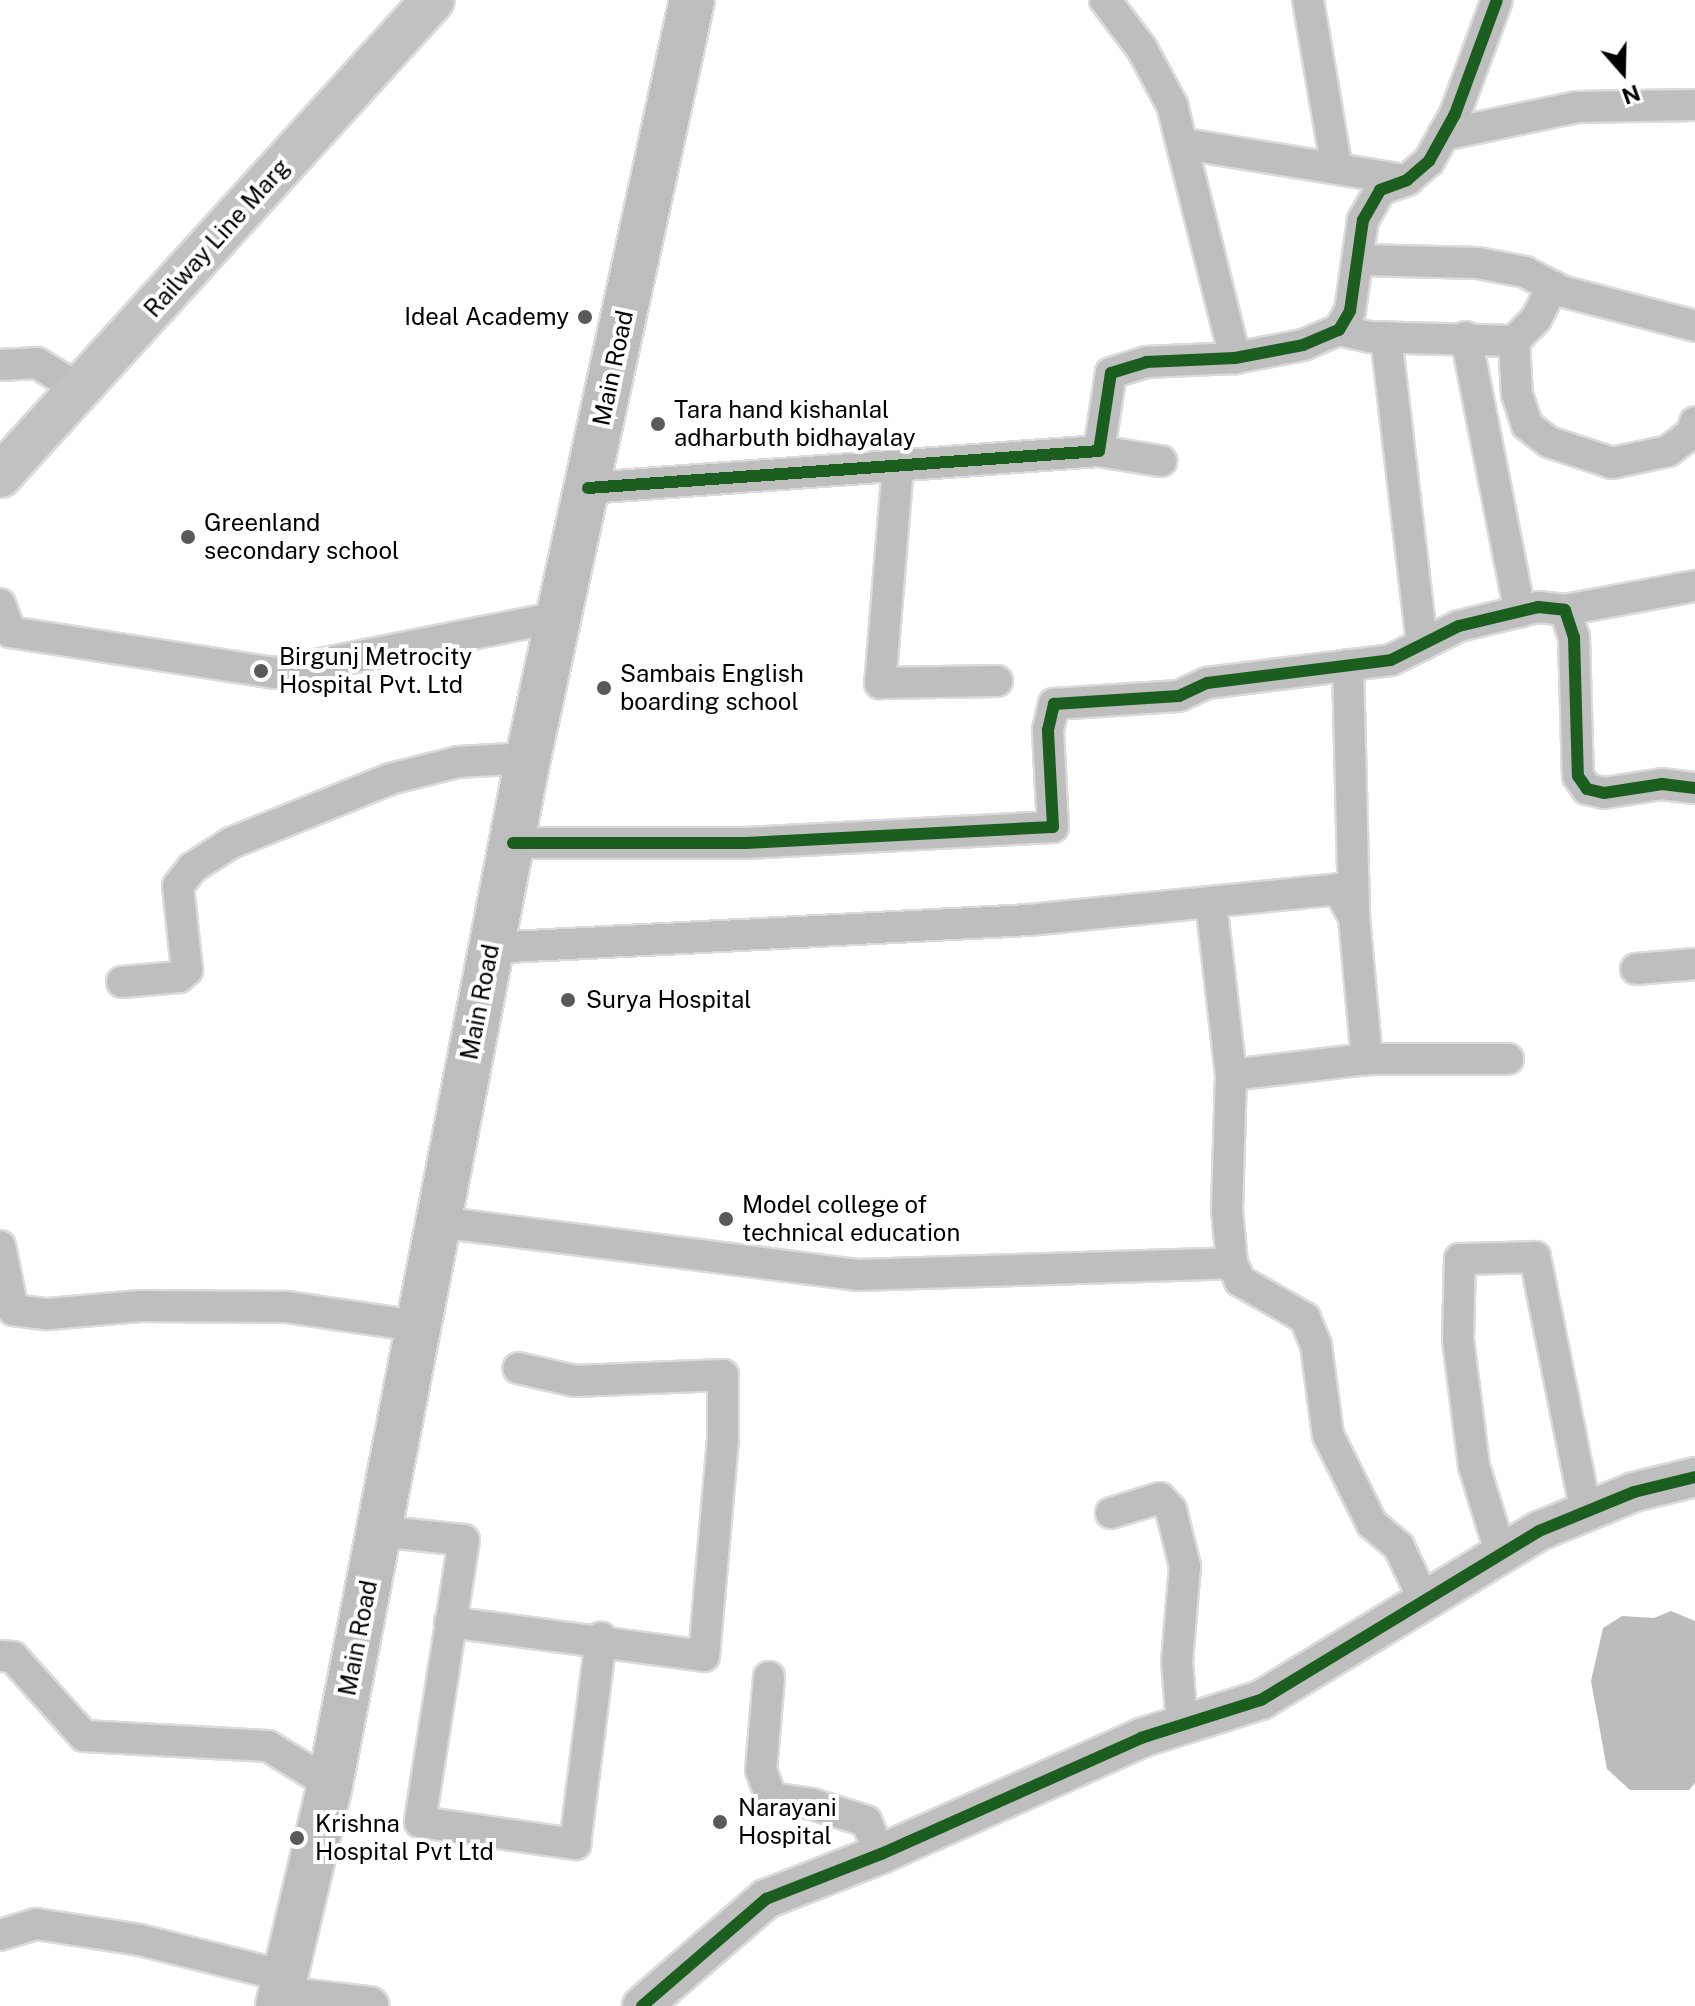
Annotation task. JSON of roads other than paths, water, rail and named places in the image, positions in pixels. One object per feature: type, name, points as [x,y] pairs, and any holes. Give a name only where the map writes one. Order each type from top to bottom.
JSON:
[{"type":"main road","name":"Railway Line Marg","points":[[1,474],[433,0]]},
{"type":"main road","name":"Main Road","points":[[281,1993],[330,1784],[528,758],[692,0]]},
{"type":"street","points":[[1105,0],[1142,49],[1172,105],[1185,144],[1235,358]]},
{"type":"street","points":[[1308,0],[1337,169]]},
{"type":"street","points":[[1339,330],[1350,311],[1361,260],[1363,220],[1380,190],[1407,180],[1429,161],[1443,135],[1494,1]]},
{"type":"street","points":[[1443,135],[1562,108],[1695,105]]},
{"type":"street","points":[[1185,144],[1407,180]]},
{"type":"street","points":[[1361,260],[1478,263],[1525,272],[1553,286],[1695,326]]},
{"type":"street","points":[[1553,286],[1536,319],[1514,341],[1517,394],[1527,425],[1549,442],[1612,463],[1668,451],[1692,433],[1695,422]]},
{"type":"street","points":[[1099,451],[1111,373],[1146,362],[1235,358],[1303,345],[1339,330],[1386,337],[1466,337],[1514,341]]},
{"type":"street","points":[[1386,337],[1422,645]]},
{"type":"street","points":[[1466,337],[1520,612]]},
{"type":"street","points":[[0,365],[37,363],[79,389]]},
{"type":"street","points":[[588,488],[1099,451],[1161,461]]},
{"type":"street","points":[[898,466],[880,683],[997,681]]},
{"type":"street","points":[[513,843],[746,843],[1053,827],[1048,730],[1054,704],[1179,696],[1207,683],[1391,660],[1459,626],[1520,612],[1565,610],[1695,586]]},
{"type":"street","points":[[0,604],[10,632],[275,673],[559,617]]},
{"type":"street","points":[[1565,610],[1574,637],[1578,776],[1587,789],[1604,793],[1662,784],[1695,788]]},
{"type":"street","points":[[1348,665],[1354,917],[1367,1059]]},
{"type":"street","points":[[122,982],[179,977],[187,970],[178,886],[192,868],[231,843],[390,779],[458,762],[528,758]]},
{"type":"street","points":[[490,948],[1029,920],[1338,889],[1354,917]]},
{"type":"street","points":[[1211,902],[1231,1075],[1227,1210],[1232,1263],[1240,1281],[1305,1318],[1316,1345],[1328,1435],[1372,1524],[1399,1547],[1424,1600]]},
{"type":"street","points":[[1636,969],[1695,964]]},
{"type":"street","points":[[1231,1075],[1367,1059],[1508,1059]]},
{"type":"street","points":[[438,1222],[856,1275],[1232,1263]]},
{"type":"street","points":[[0,1246],[13,1310],[48,1314],[140,1306],[287,1307],[417,1326]]},
{"type":"street","points":[[1501,1554],[1474,1466],[1458,1339],[1460,1259],[1535,1257],[1586,1512]]},
{"type":"street","points":[[450,1622],[601,1638],[704,1656],[724,1425],[723,1375],[575,1381],[518,1368]]},
{"type":"street","points":[[642,2006],[766,1899],[881,1854],[1060,1772],[1182,1725],[1261,1700],[1501,1554],[1634,1492],[1695,1477]]},
{"type":"street","points":[[1111,1513],[1160,1498],[1171,1510],[1185,1566],[1177,1661],[1182,1725]]},
{"type":"street","points":[[378,1531],[464,1540],[420,1822],[575,1844],[601,1638]]},
{"type":"street","points":[[0,1656],[13,1657],[84,1736],[268,1746],[330,1784]]},
{"type":"street","points":[[769,1677],[761,1770],[771,1798],[812,1804],[866,1821],[881,1854]]},
{"type":"street","points":[[1,1934],[36,1924],[140,1940],[281,1993],[369,2006]]},
{"type":"place","name":"Ideal Academy","points":[[585,317]]},
{"type":"place","name":"Tara hand kishanlal adharbuth bidhayalay","points":[[658,424]]},
{"type":"place","name":"Greenland secondary school","points":[[188,537]]},
{"type":"place","name":"Birgunj Metrocity Hospital Pvt. Ltd","points":[[261,671]]},
{"type":"place","name":"Sambais English boarding school","points":[[604,688]]},
{"type":"place","name":"Surya Hospital","points":[[568,1000]]},
{"type":"place","name":"Model college of technical education","points":[[726,1219]]},
{"type":"place","name":"Narayani Hospital","points":[[720,1822]]},
{"type":"place","name":"Krishna Hospital Pvt Ltd","points":[[297,1838]]}]
